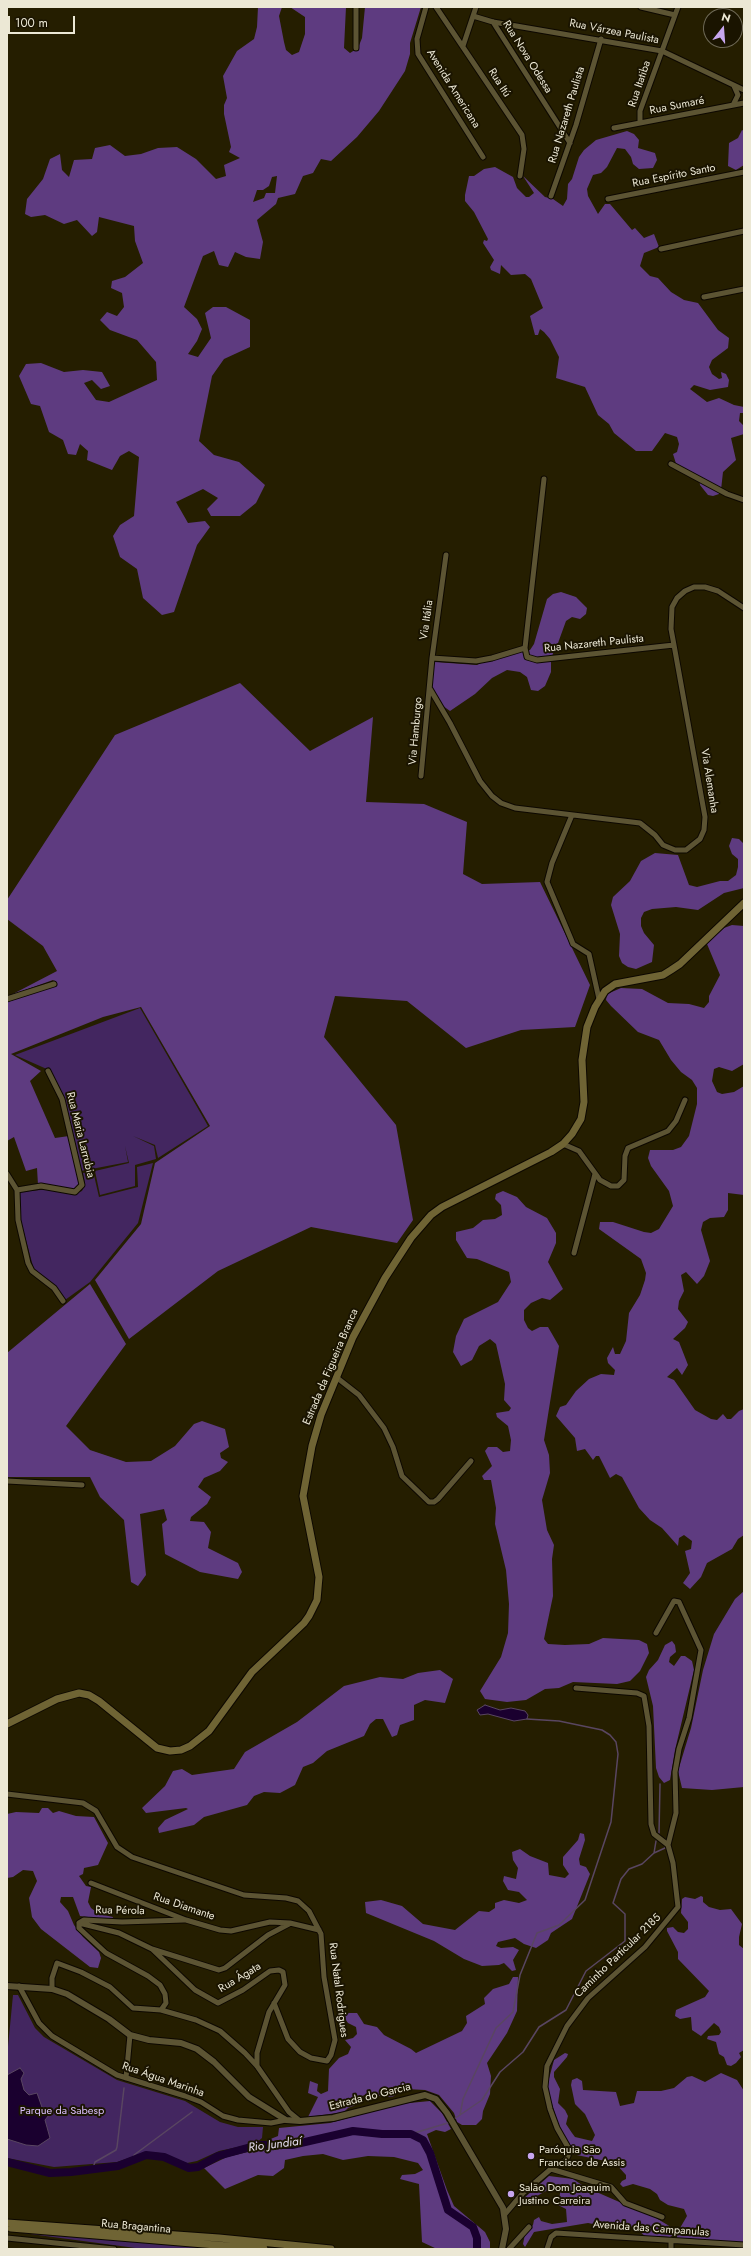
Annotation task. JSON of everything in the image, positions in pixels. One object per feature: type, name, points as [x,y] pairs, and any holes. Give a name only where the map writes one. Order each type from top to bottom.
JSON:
[{"type":"main road","name":"Estrada da Figueira Branca","points":[[7,1724],[57,1699],[79,1693],[89,1695],[99,1701],[157,1748],[170,1751],[182,1750],[190,1746],[209,1731],[252,1672],[310,1616],[317,1600],[319,1577],[304,1503],[304,1488],[316,1430],[353,1337],[388,1272],[420,1226],[442,1207],[563,1144],[577,1127],[583,1111],[583,1043],[587,1027],[599,999],[605,991],[615,984],[663,974],[671,970],[680,964],[744,903]]},
{"type":"main road","points":[[7,2223],[67,2227],[266,2247],[287,2246],[331,2249]]},
{"type":"main road","name":"Rua Bragantina","points":[[7,2228],[266,2247]]},
{"type":"street","points":[[356,7],[356,48]]},
{"type":"street","name":"Avenida Americana","points":[[426,7],[417,39],[418,54],[483,157]]},
{"type":"street","name":"Rua Itú","points":[[436,7],[522,135],[524,149],[520,176]]},
{"type":"street","points":[[463,46],[476,7]]},
{"type":"street","points":[[641,7],[675,15]]},
{"type":"street","name":"Rua Itatiba","points":[[640,123],[640,111],[678,7]]},
{"type":"street","name":"Rua Várzea Paulista","points":[[473,16],[493,22],[601,39],[662,51],[744,90]]},
{"type":"street","name":"Rua Nova Odessa","points":[[493,22],[570,143]]},
{"type":"street","name":"Rua Nazareth Paulista","points":[[551,196],[570,143],[601,39]]},
{"type":"street","points":[[733,105],[738,95],[734,85]]},
{"type":"street","name":"Rua Sumaré","points":[[614,128],[744,103]]},
{"type":"street","name":"Rua Espírito Santo","points":[[608,199],[744,172]]},
{"type":"street","points":[[661,249],[744,231]]},
{"type":"street","points":[[704,297],[744,289]]},
{"type":"street","points":[[671,464],[720,490],[744,500]]},
{"type":"street","points":[[432,658],[476,661],[492,658],[525,648],[544,479]]},
{"type":"street","name":"Via Itália","points":[[430,689],[432,658],[446,555]]},
{"type":"street","name":"Via Alemanha","points":[[430,689],[450,723],[480,781],[492,796],[501,803],[515,808],[640,823],[655,835],[663,845],[675,850],[686,850],[700,839],[704,830],[705,817],[671,629],[672,607],[677,598],[685,591],[694,587],[704,587],[718,591],[744,608]]},
{"type":"street","name":"Rua Nazareth Paulista","points":[[525,648],[527,657],[537,660],[674,645]]},
{"type":"street","name":"Via Hamburgo","points":[[422,776],[430,689]]},
{"type":"street","points":[[572,815],[552,863],[547,882],[573,944],[589,954],[599,999]]},
{"type":"street","points":[[7,999],[18,994],[54,984]]},
{"type":"street","name":"Rua Maria Larrubia","points":[[17,1190],[41,1186],[72,1192],[79,1191],[82,1185],[62,1099],[48,1071]]},
{"type":"street","points":[[563,1144],[579,1151],[595,1174],[611,1186],[621,1183],[624,1180],[625,1156],[628,1148],[668,1131],[676,1121],[685,1100]]},
{"type":"street","points":[[7,1174],[17,1190],[18,1220],[28,1263],[32,1271],[54,1288],[63,1301]]},
{"type":"street","points":[[574,1253],[595,1174]]},
{"type":"street","points":[[336,1377],[359,1395],[384,1428],[393,1447],[398,1465],[410,1485],[432,1502],[442,1495],[471,1461]]},
{"type":"street","points":[[7,1481],[82,1485]]},
{"type":"street","name":"Caminho Particular 2185","points":[[551,2170],[566,2160],[569,2149],[557,2128],[546,2097],[547,2066],[576,2012],[616,1971],[645,1947],[676,1912],[679,1904],[668,1845],[676,1813],[675,1772],[679,1749],[689,1718],[701,1650],[679,1602],[674,1601],[656,1633]]},
{"type":"street","points":[[576,1688],[637,1692],[644,1696],[649,1726],[650,1824],[654,1834],[668,1845]]},
{"type":"street","points":[[7,1794],[83,1803],[96,1811],[118,1847],[132,1857],[231,1892],[244,1895],[286,1898],[298,1901],[309,1911],[319,1930]]},
{"type":"street","name":"Rua Diamante","points":[[91,1884],[186,1920],[220,1930],[231,1931],[270,1922],[290,1923],[319,1930]]},
{"type":"street","name":"Rua Pérola","points":[[79,1923],[84,1920],[122,1922],[186,1920]]},
{"type":"street","points":[[79,1923],[119,1933],[152,1949],[219,1970],[225,1968],[268,1935],[290,1923]]},
{"type":"street","points":[[79,1923],[80,1928],[106,1953],[148,1976],[160,1985],[166,1994],[166,2003],[161,2010]]},
{"type":"street","name":"Rua Natal Rodrigues","points":[[274,2003],[288,2038],[296,2047],[311,2058],[327,2061],[331,2055],[335,2040],[327,1998],[319,1930]]},
{"type":"street","name":"Rua Ágata","points":[[152,1949],[195,1990],[218,2002],[243,1990],[270,1971],[279,1970],[283,1972],[285,1985],[274,2003],[262,2035],[257,2053],[257,2066]]},
{"type":"street","points":[[52,1989],[52,1978],[58,1963],[81,1972],[110,1987],[134,2008],[161,2010],[196,2020],[220,2031],[257,2066],[290,2112],[300,2121]]},
{"type":"street","name":"Estrada do Garcia","points":[[7,1986],[52,1989],[67,1994],[88,2005],[130,2036],[149,2040],[181,2043],[197,2049],[214,2062],[249,2097],[286,2120],[300,2121],[333,2118],[426,2095],[436,2099],[447,2113],[505,2214]]},
{"type":"street","name":"Rua Água Marinha","points":[[19,1986],[39,2023],[52,2036],[126,2078],[185,2096],[201,2102],[223,2116],[238,2120],[271,2123],[286,2120]]},
{"type":"street","points":[[126,2078],[130,2036]]},
{"type":"street","points":[[502,2249],[506,2229],[505,2214],[523,2193],[551,2170],[611,2187],[625,2202],[662,2217]]},
{"type":"street","points":[[509,2249],[529,2227]]},
{"type":"street","name":"Avenida das Campanulas","points":[[547,2249],[551,2236],[556,2234],[744,2245]]},
{"type":"street","points":[[7,2238],[114,2249]]},
{"type":"street","points":[[670,2249],[671,2240]]},
{"type":"green space","points":[[140,1008],[208,1126],[158,1158],[155,1145],[133,1136],[154,1146],[156,1159],[135,1165],[135,1186],[100,1195],[95,1171],[129,1163],[125,1146],[128,1162],[81,1171],[62,1097],[49,1070],[15,1055]]},
{"type":"green space","points":[[153,1163],[138,1223],[90,1282],[65,1300],[34,1270],[20,1218],[19,1192],[51,1189],[74,1194],[82,1191],[85,1184],[83,1173],[93,1171],[99,1197],[138,1187],[137,1167]]},
{"type":"green space","name":"Parque da Sabesp","points":[[13,1995],[18,1995],[35,2028],[44,2037],[117,2080],[185,2101],[220,2122],[238,2127],[263,2127],[262,2138],[256,2143],[219,2151],[197,2161],[187,2163],[160,2153],[147,2152],[117,2162],[54,2167],[7,2158],[7,2057]]},
{"type":"green space","points":[[8,2231],[207,2248],[231,2249],[143,2249]]},
{"type":"shaded area","points":[[258,7],[282,7],[279,16],[284,42],[286,50],[292,55],[299,52],[305,34],[305,17],[290,7],[346,7],[344,48],[350,53],[358,48],[362,38],[365,7],[421,7],[410,43],[410,54],[405,71],[379,111],[357,137],[331,161],[321,159],[313,173],[303,176],[295,194],[278,198],[276,204],[257,220],[263,242],[260,259],[246,257],[235,252],[228,267],[219,265],[214,251],[203,256],[184,307],[197,319],[202,329],[197,341],[188,354],[198,357],[211,338],[205,313],[213,307],[226,307],[250,320],[250,347],[224,359],[212,376],[199,441],[214,455],[239,462],[265,485],[256,503],[240,516],[211,516],[207,509],[218,498],[203,489],[176,502],[188,523],[205,521],[210,527],[197,545],[174,612],[162,615],[143,598],[137,569],[120,557],[113,536],[120,525],[134,516],[139,457],[129,451],[120,456],[112,470],[87,460],[88,451],[80,444],[76,455],[68,454],[63,440],[49,432],[40,406],[31,404],[19,376],[26,364],[41,363],[64,372],[83,370],[102,372],[110,386],[101,389],[92,380],[84,383],[96,400],[109,402],[157,380],[156,362],[137,340],[110,330],[100,320],[107,312],[117,316],[124,307],[122,293],[111,288],[112,281],[125,277],[143,263],[135,241],[134,226],[99,217],[97,232],[92,236],[77,220],[64,224],[45,215],[31,217],[25,214],[27,199],[43,179],[50,159],[60,154],[62,170],[69,177],[74,160],[92,159],[95,148],[110,145],[125,156],[141,154],[158,148],[177,147],[196,159],[216,179],[226,176],[224,165],[240,158],[229,152],[231,147],[224,114],[224,105],[227,98],[223,76],[237,51],[254,39],[257,27]],"holes":[[[277,176],[275,193],[266,193],[264,198],[253,202],[257,190],[263,190],[269,186],[272,177]]]},
{"type":"shaded area","points":[[742,130],[744,131],[744,165],[736,170],[728,166],[729,143],[738,138]]},
{"type":"shaded area","points":[[627,131],[634,134],[639,140],[638,148],[655,153],[657,160],[653,168],[639,169],[633,164],[631,157],[625,149],[617,148],[607,167],[601,173],[593,175],[587,189],[588,196],[598,214],[605,204],[610,204],[632,230],[635,228],[644,238],[654,234],[659,247],[644,253],[640,266],[650,276],[658,278],[671,292],[684,300],[698,303],[718,330],[729,338],[728,348],[712,360],[709,367],[712,374],[719,379],[722,378],[721,372],[726,374],[729,380],[728,387],[710,390],[694,385],[690,389],[707,402],[719,398],[734,405],[744,407],[744,413],[740,413],[739,421],[744,426],[744,434],[731,438],[736,460],[723,472],[721,490],[719,494],[713,496],[708,495],[700,485],[699,478],[678,470],[673,454],[677,452],[679,444],[677,437],[665,433],[652,451],[636,451],[614,433],[609,424],[598,415],[585,387],[556,378],[559,357],[550,339],[544,332],[540,329],[538,335],[535,335],[530,316],[543,308],[531,279],[525,274],[511,275],[501,265],[500,274],[491,270],[490,267],[494,260],[483,243],[484,240],[487,241],[488,239],[474,212],[465,201],[469,176],[474,176],[484,169],[495,167],[513,177],[517,188],[526,197],[529,197],[534,193],[523,176],[545,197],[553,199],[563,206],[567,199],[568,184],[572,179],[579,157],[584,150],[596,140]]},
{"type":"shaded area","points":[[561,592],[576,597],[587,608],[586,614],[580,619],[572,617],[566,621],[551,658],[551,672],[545,686],[538,691],[531,690],[527,677],[520,672],[507,670],[492,678],[475,694],[450,711],[439,703],[429,680],[435,662],[477,665],[492,657],[530,650],[534,644],[547,599],[553,594]]},
{"type":"shaded area","points":[[240,683],[310,751],[373,717],[366,802],[424,804],[467,822],[463,874],[482,884],[540,882],[590,985],[575,1027],[521,1030],[466,1048],[407,1001],[335,996],[324,1037],[396,1125],[413,1220],[397,1243],[311,1227],[218,1271],[129,1339],[95,1280],[141,1224],[155,1163],[210,1126],[141,1007],[103,1017],[11,1054],[41,1071],[30,1081],[55,1138],[69,1136],[81,1185],[73,1190],[38,1185],[37,1168],[26,1171],[14,1137],[7,1141],[7,1002],[55,985],[56,983],[53,980],[11,995],[57,971],[43,946],[7,919],[7,900],[115,735]]},
{"type":"shaded area","points":[[732,838],[739,839],[744,844],[744,888],[724,893],[698,910],[676,907],[652,909],[644,912],[641,918],[641,926],[644,933],[654,945],[652,962],[636,969],[628,967],[622,963],[619,956],[620,934],[611,905],[613,897],[630,881],[641,861],[655,853],[678,855],[689,885],[697,887],[720,881],[728,881],[736,875],[738,867],[738,859],[732,854],[729,846]]},
{"type":"shaded area","points":[[732,925],[744,926],[744,1064],[732,1071],[719,1067],[714,1069],[712,1081],[717,1092],[722,1094],[734,1092],[744,1086],[744,1195],[728,1193],[728,1210],[724,1217],[710,1218],[703,1222],[701,1230],[710,1261],[704,1276],[697,1284],[686,1272],[681,1275],[684,1291],[679,1301],[678,1309],[688,1322],[685,1328],[673,1339],[679,1342],[688,1365],[682,1375],[677,1368],[667,1377],[674,1380],[695,1410],[711,1419],[717,1420],[723,1414],[727,1419],[731,1419],[739,1411],[744,1409],[744,1535],[738,1539],[732,1549],[707,1563],[701,1577],[690,1589],[683,1583],[690,1573],[685,1551],[691,1549],[692,1541],[684,1535],[679,1538],[678,1546],[662,1528],[650,1520],[639,1508],[622,1477],[616,1474],[610,1478],[599,1456],[596,1456],[593,1460],[585,1449],[577,1451],[575,1438],[556,1416],[560,1407],[566,1405],[576,1391],[589,1379],[601,1374],[614,1375],[615,1370],[608,1363],[607,1358],[613,1347],[615,1354],[620,1354],[626,1341],[629,1313],[640,1295],[645,1280],[646,1273],[641,1259],[599,1229],[600,1222],[613,1222],[651,1233],[659,1229],[673,1206],[669,1191],[651,1166],[648,1158],[650,1150],[673,1150],[681,1147],[689,1136],[697,1104],[697,1088],[692,1080],[681,1072],[671,1060],[659,1040],[638,1032],[611,1006],[606,1000],[607,994],[621,988],[642,989],[668,1003],[689,1004],[704,1008],[709,1002],[709,996],[720,975],[707,944],[710,939],[724,928]]},
{"type":"shaded area","points":[[503,1191],[517,1197],[526,1207],[547,1218],[556,1233],[556,1243],[548,1262],[563,1289],[550,1300],[542,1298],[531,1303],[524,1310],[524,1320],[528,1328],[532,1331],[540,1327],[548,1327],[559,1346],[544,1440],[549,1455],[550,1473],[542,1500],[547,1530],[554,1545],[552,1559],[553,1596],[544,1639],[548,1644],[565,1645],[589,1644],[603,1638],[639,1640],[647,1644],[649,1653],[640,1671],[630,1681],[617,1684],[573,1682],[559,1688],[545,1689],[526,1700],[507,1702],[485,1699],[480,1691],[501,1657],[508,1633],[509,1604],[506,1570],[495,1524],[496,1508],[491,1480],[484,1480],[482,1476],[492,1466],[485,1451],[488,1447],[497,1447],[503,1452],[510,1451],[511,1440],[508,1426],[497,1417],[496,1413],[509,1411],[511,1408],[504,1400],[505,1384],[496,1344],[490,1339],[479,1346],[472,1360],[461,1366],[453,1352],[456,1336],[464,1319],[498,1302],[511,1282],[509,1272],[477,1259],[467,1258],[456,1240],[456,1232],[473,1228],[483,1220],[495,1219],[502,1215],[501,1205],[495,1199],[496,1194]]},
{"type":"shaded area","points":[[90,1284],[126,1344],[66,1426],[90,1450],[126,1462],[151,1461],[175,1446],[194,1424],[202,1421],[225,1429],[229,1447],[220,1453],[221,1458],[228,1462],[220,1471],[204,1478],[198,1487],[211,1497],[207,1504],[191,1517],[190,1521],[204,1522],[211,1532],[208,1548],[238,1563],[242,1572],[238,1579],[200,1572],[165,1554],[162,1524],[167,1520],[164,1509],[140,1514],[146,1575],[138,1586],[131,1582],[124,1520],[100,1497],[90,1477],[7,1477],[7,1353]]},
{"type":"shaded area","points":[[744,1591],[744,1787],[712,1790],[682,1788],[678,1771],[691,1728],[703,1670],[714,1634],[735,1599]]},
{"type":"shaded area","points":[[672,1641],[675,1645],[676,1652],[670,1657],[669,1662],[674,1666],[681,1656],[685,1656],[692,1661],[694,1670],[675,1750],[670,1780],[664,1783],[659,1777],[656,1768],[653,1706],[646,1677],[649,1670],[658,1660],[665,1645]]},
{"type":"shaded area","points":[[440,1670],[453,1679],[445,1703],[425,1700],[414,1705],[414,1720],[400,1725],[397,1735],[392,1737],[383,1719],[376,1719],[370,1724],[364,1736],[327,1751],[313,1763],[303,1767],[295,1785],[280,1793],[264,1792],[254,1796],[247,1805],[204,1817],[194,1825],[159,1833],[158,1828],[165,1820],[188,1809],[146,1813],[142,1808],[165,1786],[173,1771],[182,1769],[192,1775],[234,1769],[245,1752],[297,1722],[344,1686],[380,1677],[403,1679],[418,1673]]},
{"type":"shaded area","points":[[485,1705],[500,1710],[511,1708],[525,1711],[528,1715],[527,1719],[514,1721],[488,1714],[480,1715],[477,1710]]},
{"type":"shaded area","points":[[42,1808],[48,1808],[53,1813],[59,1811],[76,1816],[94,1817],[108,1843],[98,1865],[84,1868],[83,1874],[79,1876],[86,1886],[91,1887],[88,1902],[91,1908],[99,1914],[113,1917],[112,1920],[80,1916],[73,1897],[61,1897],[60,1902],[68,1911],[74,1925],[83,1937],[99,1952],[101,1958],[98,1968],[90,1967],[41,1929],[32,1917],[29,1898],[37,1881],[33,1871],[23,1870],[13,1877],[7,1878],[7,1814],[16,1812],[39,1813]]},
{"type":"shaded area","points":[[580,1833],[584,1834],[585,1840],[579,1859],[580,1865],[586,1867],[590,1874],[572,1919],[551,1933],[548,1940],[536,1948],[524,1944],[515,1938],[498,1942],[496,1946],[501,1948],[513,1947],[519,1950],[513,1960],[516,1970],[512,1971],[504,1963],[499,1965],[482,1966],[464,1959],[434,1941],[366,1913],[365,1902],[381,1900],[402,1906],[423,1924],[455,1930],[479,1911],[489,1912],[495,1908],[495,1903],[504,1900],[519,1903],[527,1900],[519,1892],[508,1890],[503,1881],[504,1876],[516,1879],[518,1868],[513,1860],[512,1852],[520,1849],[530,1856],[548,1863],[549,1875],[565,1878],[569,1874],[563,1865],[563,1857],[578,1840]]},
{"type":"shaded area","points":[[701,1896],[703,1897],[703,1902],[709,1907],[720,1910],[731,1909],[742,1924],[739,1945],[744,1949],[744,2050],[739,2053],[741,2057],[731,2066],[727,2065],[724,2057],[719,2054],[716,2042],[707,2039],[708,2036],[719,2035],[721,2032],[719,2027],[714,2023],[701,2036],[692,2030],[691,2017],[680,2019],[675,2016],[676,2010],[705,1997],[709,1991],[678,1959],[678,1952],[667,1931],[667,1928],[673,1927],[678,1932],[684,1933],[688,1929],[688,1922],[681,1913],[682,1899],[685,1897],[695,1899]]},
{"type":"shaded area","points":[[513,1977],[518,1977],[517,2011],[507,2033],[487,2063],[491,2076],[490,2094],[483,2111],[482,2119],[476,2125],[462,2125],[457,2122],[454,2113],[439,2095],[425,2090],[406,2089],[392,2097],[365,2095],[355,2098],[355,2101],[358,2104],[348,2108],[344,2112],[308,2117],[318,2097],[308,2093],[310,2081],[318,2084],[317,2091],[321,2094],[328,2091],[329,2069],[339,2058],[348,2054],[351,2047],[345,2040],[353,2038],[357,2034],[356,2027],[348,2023],[343,2016],[349,2013],[357,2013],[364,2024],[377,2027],[384,2035],[416,2053],[462,2031],[467,2023],[466,2016],[485,2004],[484,1998],[493,1989],[509,1984]]},
{"type":"shaded area","points":[[565,2053],[568,2054],[567,2057],[554,2072],[554,2077],[560,2089],[558,2103],[565,2110],[568,2116],[566,2124],[575,2137],[592,2141],[595,2135],[585,2114],[575,2104],[571,2085],[572,2080],[577,2078],[582,2081],[583,2090],[616,2092],[620,2106],[634,2103],[637,2091],[661,2091],[674,2088],[687,2077],[692,2076],[705,2082],[721,2073],[737,2080],[744,2091],[744,2243],[677,2238],[676,2235],[687,2216],[684,2209],[668,2205],[660,2200],[657,2194],[650,2189],[633,2184],[623,2187],[620,2184],[626,2179],[626,2175],[615,2163],[572,2154],[559,2127],[552,2104],[550,2104],[547,2086],[554,2060]]},
{"type":"shaded area","points":[[20,2068],[24,2073],[21,2079],[24,2090],[29,2095],[37,2093],[44,2113],[49,2115],[45,2120],[50,2138],[38,2146],[26,2145],[7,2139],[7,2075]]},
{"type":"shaded area","points":[[430,2101],[442,2113],[451,2129],[445,2132],[436,2130],[427,2134],[447,2190],[454,2206],[485,2232],[490,2242],[490,2249],[437,2249],[422,2242],[419,2184],[400,2179],[402,2175],[415,2174],[423,2170],[418,2163],[394,2157],[368,2156],[343,2160],[323,2154],[303,2156],[285,2160],[284,2168],[273,2176],[258,2175],[225,2189],[204,2168],[227,2157],[256,2150],[283,2147],[268,2140],[278,2136],[279,2128],[330,2123],[399,2104]]},
{"type":"shaded area","points":[[549,2176],[573,2179],[585,2187],[656,2218],[671,2227],[673,2235],[670,2237],[658,2236],[651,2241],[633,2226],[628,2228],[615,2228],[588,2223],[534,2232],[525,2247],[523,2244],[525,2234],[533,2225],[534,2220],[539,2217],[541,2221],[552,2224],[567,2222],[566,2209],[558,2205],[561,2188],[555,2186],[526,2202],[523,2199]]},
{"type":"waterway","points":[[460,2115],[463,2099],[496,2028],[513,2012],[520,1975],[537,1933],[559,1925],[585,1900],[611,1822],[618,1754],[616,1742],[610,1735],[602,1730],[559,1721],[527,1719]]},
{"type":"waterway","points":[[659,1833],[660,1784]]},
{"type":"waterway","points":[[654,1853],[656,1841]]},
{"type":"waterway","points":[[454,2119],[482,2100],[500,2072],[523,2052],[539,2027],[566,2010],[586,1971],[625,1941],[625,1914],[613,1903],[621,1879],[629,1869],[642,1864],[654,1853],[665,1848]]},
{"type":"waterway","points":[[93,2168],[95,2162],[116,2150],[124,2088]]},
{"type":"waterway","points":[[132,2162],[134,2155],[192,2112]]},
{"type":"waterway","points":[[411,2134],[451,2122]]},
{"type":"waterway","name":"Rio Jundiaí","points":[[7,2162],[50,2173],[71,2172],[118,2166],[146,2155],[164,2157],[189,2168],[198,2167],[218,2156],[258,2145],[292,2145],[353,2131],[382,2134],[411,2134],[423,2140],[430,2153],[448,2210],[473,2227],[477,2238],[477,2249]]},
{"type":"place","name":"Paróquia São Francisco de Assis","points":[[531,2156]]},
{"type":"place","name":"Salão Dom Joaquim Justino Carreira","points":[[511,2194]]}]
